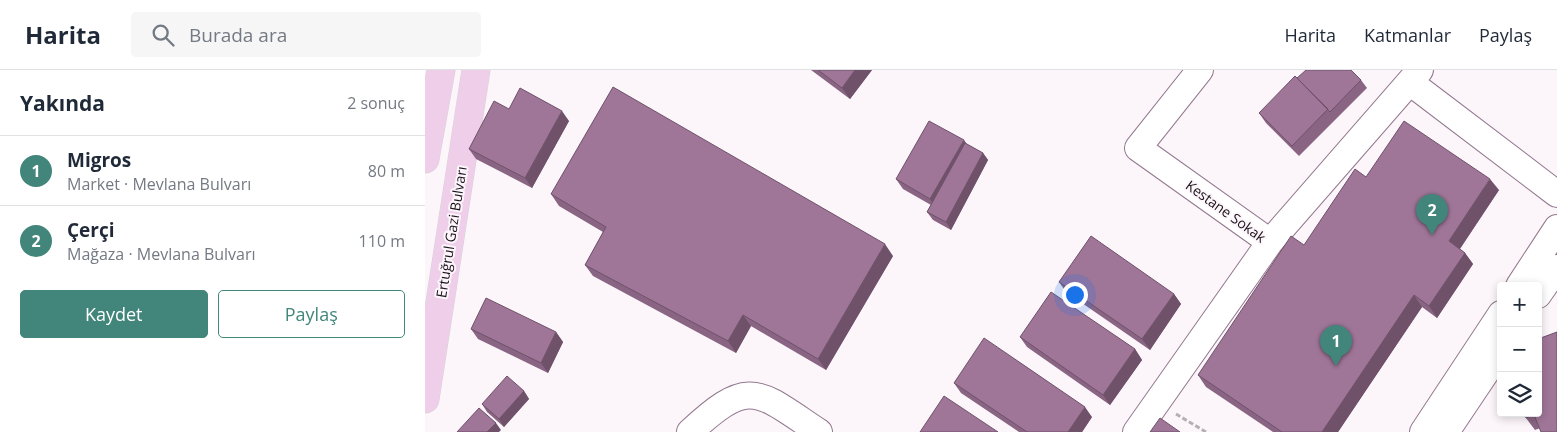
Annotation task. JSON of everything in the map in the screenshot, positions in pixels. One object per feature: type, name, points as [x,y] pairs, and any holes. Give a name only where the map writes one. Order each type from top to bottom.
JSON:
[{"type":"main road","points":[[425,159],[441,70]]},
{"type":"main road","name":"Ertuğrul Gazi Bulvarı","points":[[425,397],[476,70]]},
{"type":"street","name":"Kestane Sokak","points":[[1199,70],[1138,148],[1270,242],[1415,76]]},
{"type":"street","points":[[1415,76],[1557,194]]},
{"type":"street","points":[[1522,282],[1554,234]]},
{"type":"street","points":[[1136,432],[1270,242]]},
{"type":"street","points":[[1542,289],[1557,268]]},
{"type":"street","points":[[1542,306],[1557,296]]},
{"type":"street","points":[[1423,432],[1497,320]]},
{"type":"street","points":[[1446,432],[1497,357]]},
{"type":"street","points":[[690,432],[727,401],[743,395],[756,395],[772,401],[819,432]]},
{"type":"path","points":[[1157,402],[1206,432]]},
{"type":"building","points":[[818,70],[855,70],[842,88]]},
{"type":"building","points":[[1306,70],[1351,70],[1361,80],[1330,112],[1297,78]]},
{"type":"building","points":[[1295,76],[1328,109],[1292,146],[1259,113]]},
{"type":"building","points":[[613,87],[885,244],[818,359],[743,315],[728,341],[585,265],[606,227],[551,194]]},
{"type":"building","points":[[520,88],[562,111],[525,178],[469,149],[494,101],[509,109]]},
{"type":"building","points":[[929,121],[964,140],[930,199],[896,179]]},
{"type":"building","points":[[1404,121],[1490,179],[1449,241],[1465,253],[1429,306],[1414,295],[1322,432],[1282,432],[1198,375],[1291,236],[1304,245],[1355,169],[1366,177]]},
{"type":"building","points":[[965,143],[983,153],[946,222],[927,212]]},
{"type":"building","points":[[1091,236],[1174,294],[1142,339],[1059,282]]},
{"type":"building","points":[[1051,292],[1135,349],[1103,395],[1020,337]]},
{"type":"building","points":[[486,298],[556,332],[541,363],[471,329]]},
{"type":"building","points":[[1557,332],[1557,432],[1541,432],[1535,417],[1542,417],[1542,338]]},
{"type":"building","points":[[984,338],[1085,407],[1068,432],[1027,432],[954,383]]},
{"type":"building","points":[[507,376],[524,391],[499,419],[482,404]]},
{"type":"building","points":[[944,396],[998,432],[920,432]]},
{"type":"building","points":[[479,408],[496,423],[487,432],[457,432]]},
{"type":"building","points":[[1160,418],[1180,432],[1150,432]]},
{"type":"place","name":"Çerçi","points":[[1432,235]]},
{"type":"place","name":"Migros","points":[[1336,366]]}]
